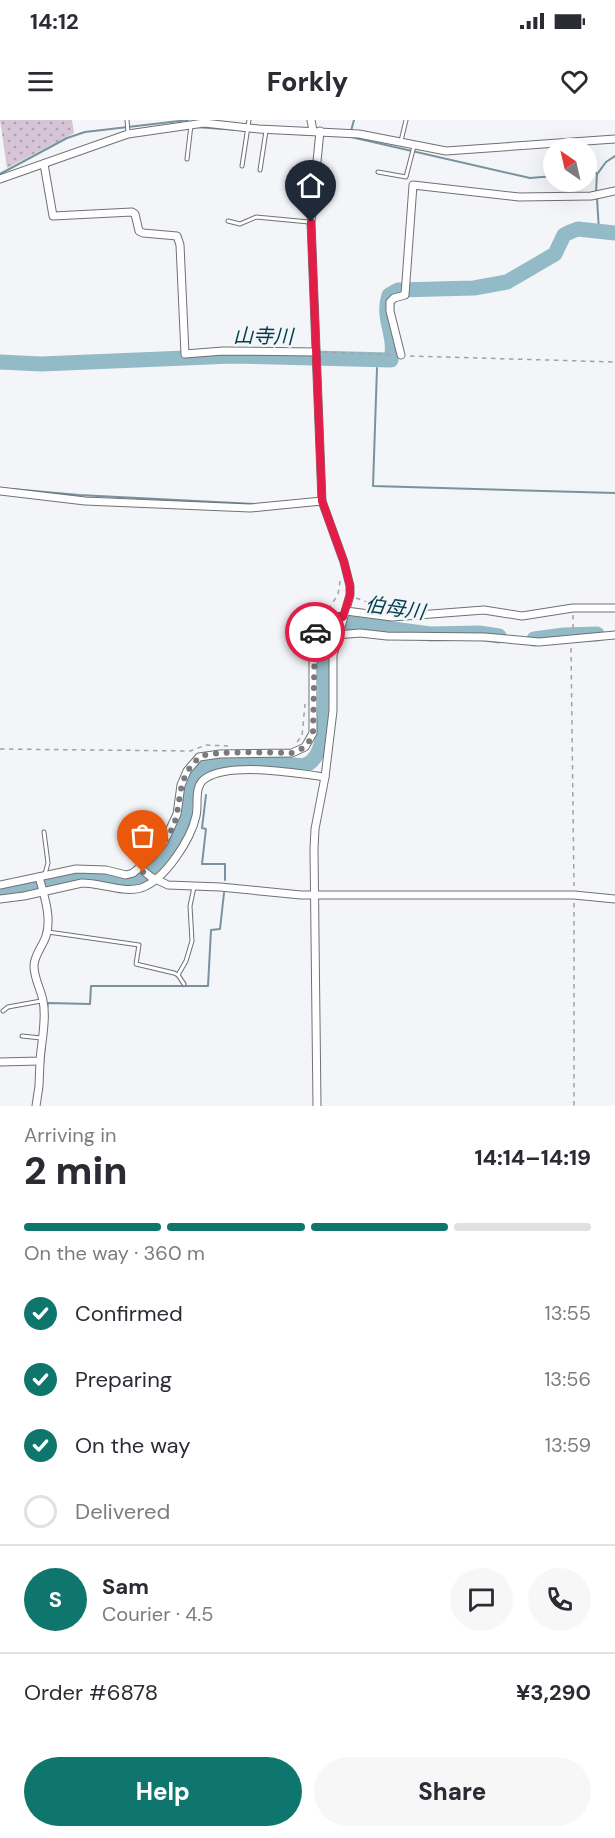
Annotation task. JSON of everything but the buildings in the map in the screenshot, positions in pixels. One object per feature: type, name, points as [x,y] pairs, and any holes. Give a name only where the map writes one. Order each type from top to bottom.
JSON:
[{"type":"street","points":[[311,120],[316,131],[311,222],[322,501],[344,562],[350,586],[333,655],[333,711],[325,777],[315,830],[317,1106]]},
{"type":"street","points":[[0,179],[128,134],[204,121],[248,124],[266,129],[359,134],[446,151],[615,139]]},
{"type":"street","points":[[44,164],[53,216],[132,212],[135,214],[139,231],[177,236],[180,244],[185,354],[223,351],[316,352]]},
{"type":"street","points":[[401,355],[390,311],[390,302],[394,298],[405,295],[413,185],[519,198],[591,196],[615,191]]},
{"type":"street","points":[[0,491],[85,501],[250,508],[322,501]]},
{"type":"street","points":[[0,885],[76,869],[106,870],[126,875],[142,870],[172,828],[177,814],[181,785],[187,771],[199,757],[220,754],[292,753],[308,744],[313,733],[314,636],[317,625],[323,619],[332,615],[344,614],[392,618],[484,610],[522,616],[573,608],[615,608]]},
{"type":"street","points":[[338,635],[360,633],[387,636],[485,637],[539,642],[615,635]]},
{"type":"street","points":[[0,899],[82,883],[134,889],[142,887],[168,867],[184,843],[196,816],[198,788],[201,782],[208,777],[252,770],[325,777]]},
{"type":"street","points":[[142,870],[168,885],[220,886],[316,895],[574,895],[615,899]]},
{"type":"street","points":[[36,1106],[40,1076],[43,1001],[34,965],[47,932],[42,876]]},
{"type":"street","points":[[0,1062],[40,1061]]},
{"type":"lane","points":[[127,120],[128,134]]},
{"type":"lane","points":[[401,142],[406,120]]},
{"type":"lane","points":[[187,159],[191,124]]},
{"type":"lane","points":[[242,166],[248,124]]},
{"type":"lane","points":[[260,170],[266,129]]},
{"type":"lane","points":[[378,172],[406,177],[414,145]]},
{"type":"lane","points":[[315,180],[333,183]]},
{"type":"lane","points":[[228,221],[240,224],[256,217],[311,222]]},
{"type":"lane","points":[[42,876],[48,863],[44,832]]},
{"type":"lane","points":[[178,975],[186,961],[192,941],[190,906],[194,887]]},
{"type":"lane","points":[[47,932],[139,945],[136,964],[178,975],[184,984]]},
{"type":"lane","points":[[3,1011],[8,1006],[43,1001]]},
{"type":"lane","points":[[22,1036],[42,1038]]},
{"type":"path","points":[[316,352],[615,362]]},
{"type":"path","points":[[325,611],[331,607],[338,596],[344,562]]},
{"type":"path","points":[[573,608],[571,639],[574,1106]]},
{"type":"path","points":[[294,745],[302,736],[305,703]]},
{"type":"path","points":[[0,749],[190,751],[206,745],[231,746]]},
{"type":"shaded area","points":[[0,120],[72,120],[74,133],[7,168]]},
{"type":"waterway","points":[[0,174],[67,138],[85,132],[188,120]]},
{"type":"waterway","points":[[351,131],[354,120]]},
{"type":"waterway","points":[[195,127],[311,135]]},
{"type":"waterway","points":[[351,137],[530,178],[543,177]]},
{"type":"waterway","points":[[598,173],[606,162],[615,156]]},
{"type":"waterway","points":[[597,198],[599,231]]},
{"type":"waterway","name":"山寺川","points":[[0,362],[41,364],[233,356],[391,360],[392,343],[387,312],[389,295],[398,290],[474,288],[507,282],[555,254],[564,235],[570,232],[578,229],[615,233]]},
{"type":"waterway","points":[[377,368],[373,486],[615,493]]},
{"type":"waterway","points":[[12,489],[79,495],[255,504]]},
{"type":"waterway","name":"伯母川","points":[[0,892],[81,876],[126,883],[134,882],[150,873],[166,857],[178,840],[183,826],[189,785],[192,778],[201,770],[216,764],[242,762],[305,765],[314,759],[324,731],[326,694],[324,649],[329,635],[339,627],[348,623],[430,634],[479,633],[499,636]]},
{"type":"waterway","name":"伯母川","points":[[534,639],[597,634]]},
{"type":"waterway","points":[[206,795],[202,828],[206,829],[202,864],[225,864],[225,880]]},
{"type":"waterway","points":[[47,1008],[48,1003],[90,1004],[91,986],[208,986],[211,930],[220,929],[224,893]]},
{"type":"waterway","points":[[43,1064],[45,1046]]},
{"type":"way so far","points":[[143,872],[140,868],[152,857],[172,828],[177,814],[181,785],[187,771],[199,757],[220,754],[292,753],[308,744],[313,733],[315,632]]},
{"type":"route","points":[[311,222],[322,501],[344,562],[350,586],[350,595],[343,617],[332,615],[323,619],[317,625],[315,632]]}]
